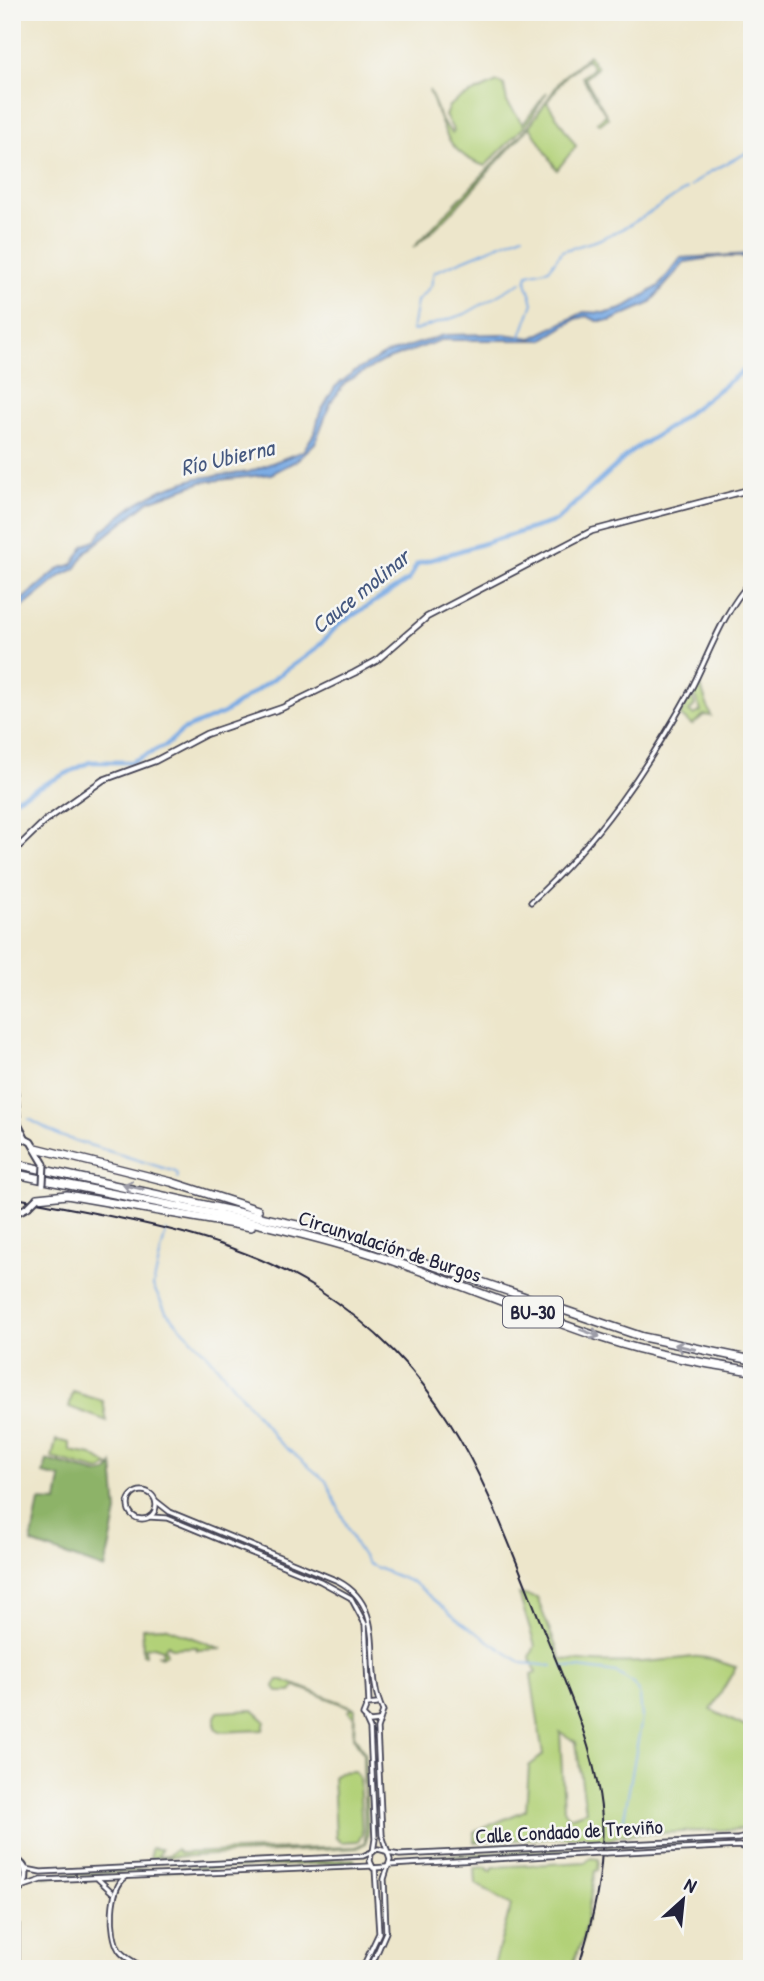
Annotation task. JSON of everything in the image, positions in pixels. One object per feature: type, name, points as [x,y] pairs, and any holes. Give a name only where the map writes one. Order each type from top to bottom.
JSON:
[{"type":"highway","points":[[36,1148],[171,1182],[343,1235]]},
{"type":"highway","name":"Circunvalación de Burgos","points":[[12,1163],[343,1235],[643,1337],[752,1360]]},
{"type":"highway","name":"Circunvalación de Burgos","points":[[12,1173],[180,1206],[317,1239],[447,1280],[604,1338],[679,1358],[752,1371]]},
{"type":"highway","points":[[37,1198],[67,1195],[317,1239]]},
{"type":"main road","points":[[12,1065],[18,1124],[25,1138]]},
{"type":"main road","points":[[12,1119],[18,1107]]},
{"type":"main road","points":[[12,1132],[25,1138],[36,1148],[44,1164],[43,1184],[37,1198],[28,1207],[12,1215]]},
{"type":"main road","points":[[14,1857],[24,1867],[26,1881],[16,1892],[16,1969]]},
{"type":"street","points":[[12,853],[45,821],[103,780],[155,761],[206,734],[282,708],[355,673],[383,656],[427,617],[582,536],[618,522],[752,489]]},
{"type":"street","points":[[530,902],[565,871],[631,788],[691,689],[730,607],[752,580]]},
{"type":"street","points":[[362,1969],[379,1933],[372,1853],[376,1839],[371,1737],[363,1712],[369,1704],[364,1620],[357,1606],[345,1593],[167,1518],[139,1519],[132,1514],[129,1499],[135,1492],[143,1490],[170,1512],[338,1581],[352,1590],[365,1606],[371,1622],[376,1698],[381,1707],[377,1729],[381,1823],[388,1866],[384,1884],[386,1932],[370,1969]]},
{"type":"street","points":[[150,1517],[156,1508],[156,1501]]},
{"type":"street","points":[[369,1704],[381,1707]]},
{"type":"street","points":[[366,1720],[374,1723],[380,1720]]},
{"type":"street","name":"Calle Condado de Treviño","points":[[387,1852],[405,1854],[738,1839],[752,1835]]},
{"type":"street","name":"Calle Condado de Treviño","points":[[388,1866],[739,1846],[752,1849]]},
{"type":"street","points":[[24,1867],[41,1872],[372,1853],[380,1849],[387,1852]]},
{"type":"street","points":[[16,1892],[34,1880],[373,1867],[381,1870],[388,1866]]},
{"type":"street","points":[[128,1876],[117,1883],[113,1894],[118,1948],[126,1957],[147,1969]]},
{"type":"street","points":[[93,1877],[104,1881],[113,1894]]},
{"type":"street","points":[[746,1969],[752,1944]]},
{"type":"green space","points":[[589,55],[597,68],[585,78],[608,118],[600,124],[597,122],[606,115],[582,77],[593,68],[587,59],[566,76],[547,102],[576,146],[557,170],[530,127],[459,205],[413,248],[530,125],[563,77]]},
{"type":"green space","points":[[497,82],[504,85],[507,102],[523,124],[547,92],[529,122],[485,166],[471,160],[453,145],[442,126],[429,90],[442,122],[452,133],[454,131],[445,116],[449,106]]},
{"type":"green space","points":[[699,681],[711,716],[704,715],[692,725],[680,715],[691,695],[695,705],[689,712],[694,715],[701,711],[693,692]]},
{"type":"green space","points":[[73,1392],[103,1401],[107,1421],[69,1407]]},
{"type":"green space","points":[[56,1440],[70,1443],[70,1451],[92,1455],[109,1466],[100,1471],[52,1458]]},
{"type":"green space","points":[[47,1460],[100,1474],[108,1472],[113,1464],[117,1512],[105,1569],[31,1543],[39,1501],[57,1502],[61,1478],[43,1474]]},
{"type":"green space","points":[[519,1594],[537,1598],[561,1659],[627,1662],[698,1657],[736,1667],[711,1710],[752,1730],[752,1824],[743,1829],[620,1835],[603,1840],[585,1836],[474,1842],[474,1832],[526,1810],[529,1766],[543,1755],[531,1675],[536,1673],[530,1657],[535,1646]],"holes":[[[560,1732],[576,1742],[586,1811],[569,1817],[564,1810]]]},
{"type":"green space","points":[[165,1627],[222,1649],[172,1648],[168,1644],[165,1647],[167,1654],[161,1657],[157,1655],[162,1655],[163,1649],[154,1646],[145,1648],[146,1655],[143,1655],[142,1628]]},
{"type":"green space","points":[[278,1680],[283,1680],[355,1708],[354,1735],[364,1752],[368,1834],[365,1843],[357,1848],[150,1858],[151,1848],[161,1849],[158,1856],[169,1855],[176,1849],[180,1853],[356,1847],[365,1842],[363,1753],[353,1737],[354,1717],[348,1711],[353,1708],[296,1686],[291,1692],[279,1692],[274,1686]]},
{"type":"green space","points":[[253,1710],[265,1721],[263,1730],[220,1732],[215,1729],[218,1712]]},
{"type":"green space","points":[[354,1771],[359,1777],[362,1835],[358,1841],[341,1842],[336,1838],[333,1777],[339,1772]]},
{"type":"green space","points":[[737,1841],[487,1856],[407,1857]]},
{"type":"green space","points":[[591,1858],[599,1859],[598,1870],[595,1871],[583,1939],[570,1969],[493,1969],[511,1905],[476,1884],[475,1868],[488,1867],[488,1870],[492,1871],[493,1867],[585,1862]]},
{"type":"green space","points":[[355,1859],[355,1862],[43,1877],[43,1875]]},
{"type":"water","points":[[752,254],[752,257],[717,257],[685,262],[649,304],[610,321],[597,321],[587,316],[576,319],[542,340],[441,340],[383,361],[346,382],[331,402],[315,443],[296,461],[271,474],[202,482],[149,501],[87,551],[75,569],[62,575],[12,616],[12,608],[60,568],[72,565],[85,545],[95,541],[104,529],[137,503],[161,490],[197,478],[249,472],[303,451],[315,432],[320,413],[335,387],[354,372],[386,354],[444,335],[503,334],[532,338],[584,312],[606,313],[622,309],[659,286],[681,258]]},
{"type":"waterway","points":[[691,186],[708,173],[752,150]]},
{"type":"waterway","points":[[520,339],[533,303],[526,282],[528,274],[549,269],[562,251],[598,240],[630,225],[687,189]]},
{"type":"waterway","points":[[521,282],[465,314],[412,331],[417,301],[431,286],[434,272],[523,235]]},
{"type":"waterway","name":"Cauce molinar","points":[[12,800],[90,762],[131,762],[165,746],[183,730],[224,713],[315,650],[339,624],[409,580],[417,564],[556,521],[632,451],[671,426],[752,364]]},
{"type":"waterway","points":[[29,1119],[60,1136],[173,1171],[178,1178]]},
{"type":"waterway","points":[[166,1231],[153,1286],[166,1312],[209,1356],[278,1441],[326,1481],[355,1544],[368,1564],[414,1583],[462,1623],[522,1663],[553,1666]]},
{"type":"waterway","points":[[563,1666],[617,1673],[634,1684],[640,1696],[642,1718],[623,1823]]},
{"type":"railway","points":[[12,1197],[168,1229],[244,1253],[280,1269],[315,1288],[361,1322],[400,1358],[432,1396],[458,1436],[502,1526],[571,1696],[594,1768],[602,1818],[602,1857],[593,1913],[578,1969]]},
{"type":"water label","name":"Río Ubierna","points":[[227,457]]}]
